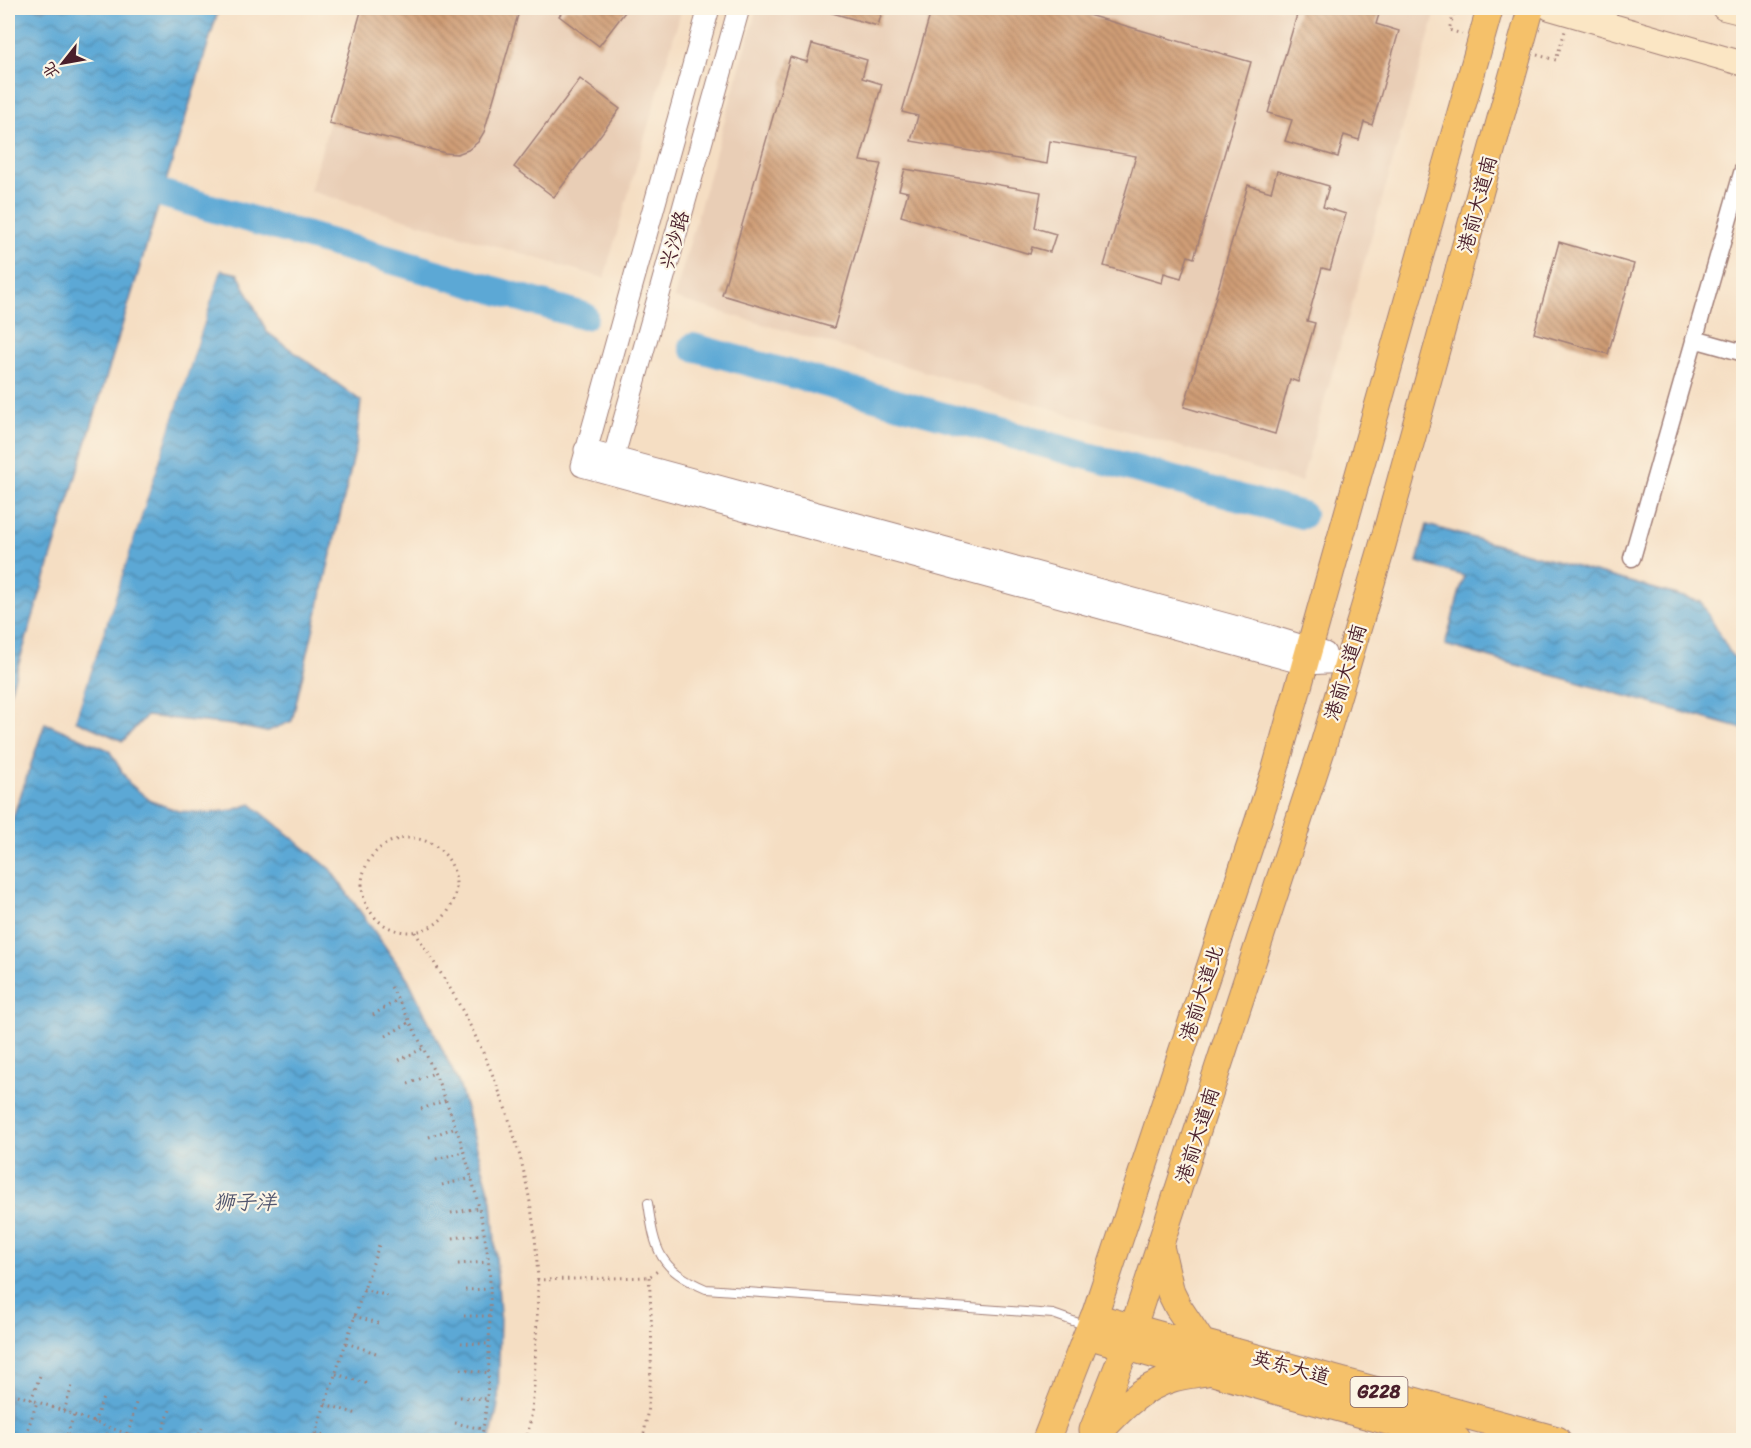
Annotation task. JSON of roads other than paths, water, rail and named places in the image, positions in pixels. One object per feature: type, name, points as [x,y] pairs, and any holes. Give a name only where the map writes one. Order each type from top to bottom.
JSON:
[{"type":"highway","points":[[1160,1246],[1171,1293],[1202,1342]]},
{"type":"highway","name":"英东大道","points":[[1091,1327],[1130,1337],[1214,1371],[1278,1391],[1457,1440]]},
{"type":"highway","name":"港前大道北","points":[[1046,1440],[1091,1327]]},
{"type":"highway","name":"英东大道","points":[[1130,1337],[1202,1342],[1518,1435],[1557,1440]]},
{"type":"highway","points":[[1090,1440],[1130,1337]]},
{"type":"highway","points":[[1090,1440],[1120,1410],[1150,1387],[1172,1378],[1214,1371]]},
{"type":"main road","name":"港前大道南","points":[[1341,540],[1490,8]]},
{"type":"main road","name":"港前大道南","points":[[1130,1337],[1310,790],[1380,554],[1531,8]]},
{"type":"main road","points":[[1550,8],[1743,64]]},
{"type":"main road","points":[[1724,8],[1743,13]]},
{"type":"main road","name":"港前大道北","points":[[1091,1327],[1275,770],[1341,540]]},
{"type":"main road","points":[[1140,1181],[1178,1194]]},
{"type":"street","name":"兴沙路","points":[[709,8],[584,458],[611,465],[739,8]]},
{"type":"street","points":[[1632,558],[1743,166]]},
{"type":"street","points":[[1694,339],[1743,353]]},
{"type":"street","points":[[611,465],[1308,656],[1347,662]]},
{"type":"lane","points":[[648,1203],[655,1240],[663,1262],[683,1279],[706,1289],[1053,1314],[1091,1327]]},
{"type":"water","points":[[8,8],[219,8],[8,699]]},
{"type":"water","points":[[221,270],[238,274],[267,332],[361,401],[356,447],[292,721],[266,732],[233,725],[146,716],[123,741],[75,720]]},
{"type":"water","points":[[1427,525],[1701,602],[1732,656],[1743,660],[1743,729],[1445,645],[1464,576],[1417,562]]},
{"type":"water","name":"狮子洋","points":[[45,723],[109,750],[129,783],[151,801],[178,811],[208,813],[233,810],[251,804],[330,869],[408,979],[459,1084],[492,1201],[500,1314],[498,1405],[490,1440],[8,1440],[8,832]]},
{"type":"waterway","points":[[125,183],[584,316]]},
{"type":"waterway","points":[[693,347],[1302,515]]}]
